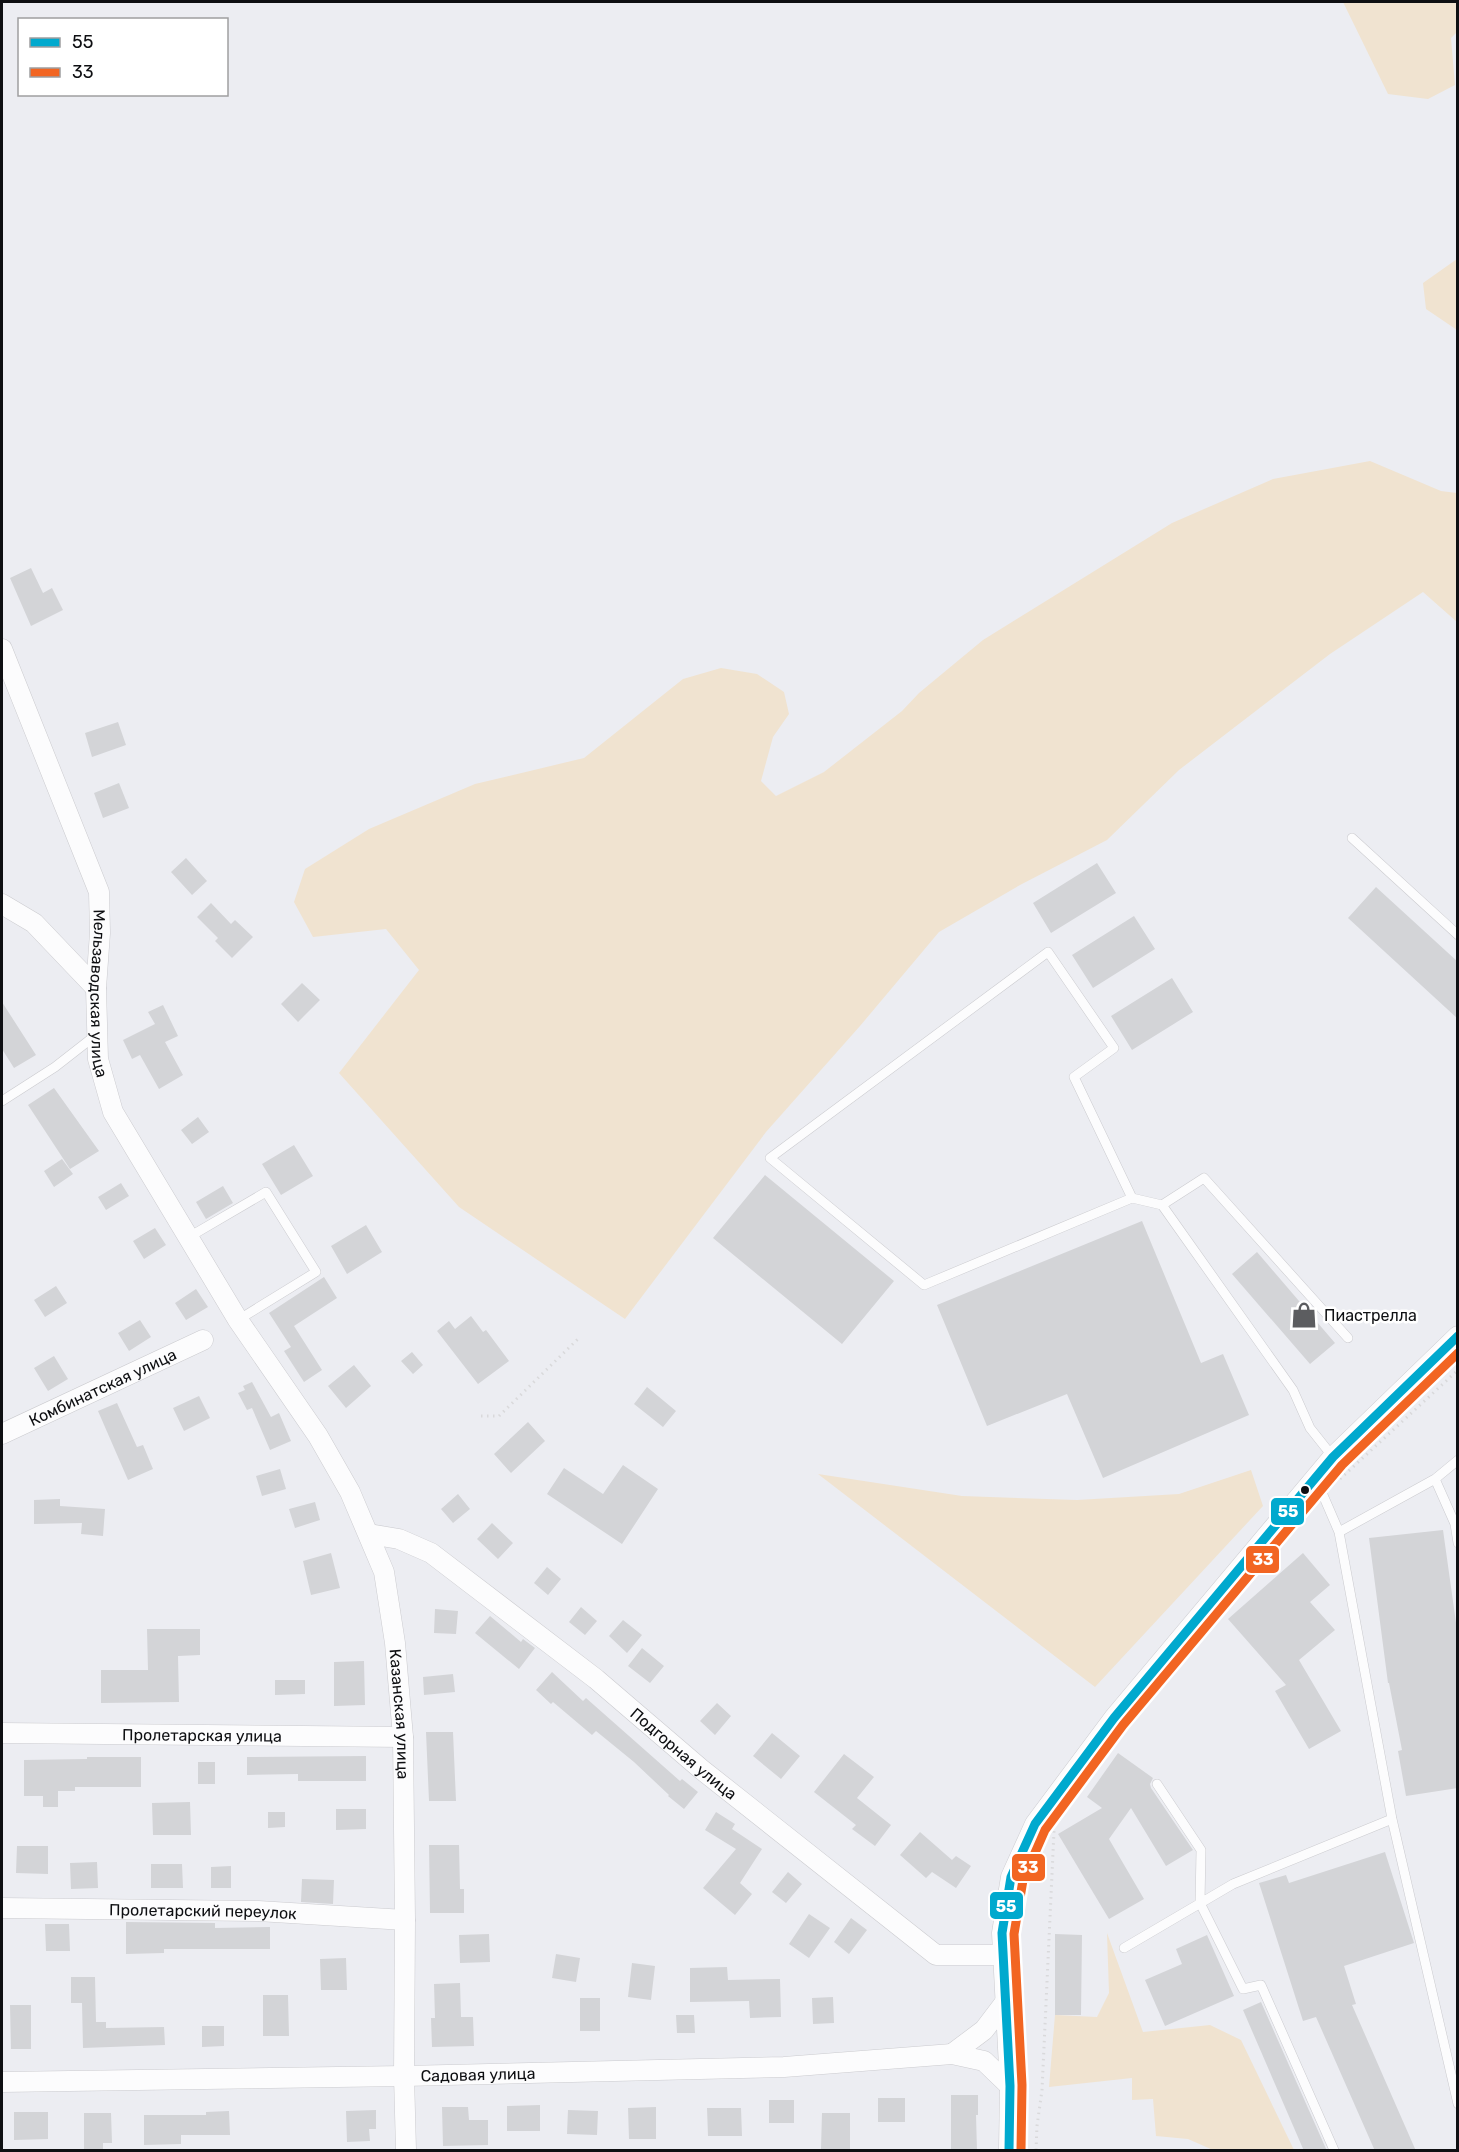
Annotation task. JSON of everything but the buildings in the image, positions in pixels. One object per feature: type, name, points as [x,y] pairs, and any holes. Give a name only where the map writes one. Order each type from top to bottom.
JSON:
[{"type":"street","name":"Мельзаводская улица","points":[[2,649],[99,892],[100,933],[96,988],[98,1059],[112,1112],[238,1320]]},
{"type":"street","points":[[2,904],[34,923],[96,988]]},
{"type":"street","name":"Казанская улица","points":[[238,1320],[318,1436],[350,1492],[384,1572],[395,1643],[403,1737],[406,2151]]},
{"type":"street","points":[[1009,2151],[1010,2086],[1002,1933],[1011,1877],[1035,1824],[1114,1718],[1318,1488],[1333,1457],[1458,1336]]},
{"type":"street","name":"Комбинатская улица","points":[[2,1434],[202,1340]]},
{"type":"street","name":"Подгорная улица","points":[[369,1534],[399,1539],[431,1552],[596,1679],[701,1769],[936,1955],[1002,1955]]},
{"type":"street","name":"Пролетарская улица","points":[[2,1733],[403,1737]]},
{"type":"street","name":"Пролетарский переулок","points":[[2,1908],[258,1911],[405,1920]]},
{"type":"street","points":[[952,2054],[984,2030],[1006,2001]]},
{"type":"street","name":"Садовая улица","points":[[2,2082],[784,2067],[952,2054],[984,2061],[1010,2086]]},
{"type":"lane","points":[[1352,838],[1458,935]]},
{"type":"lane","points":[[1132,1198],[1074,1077],[1114,1048],[1048,952],[770,1158],[924,1285],[1132,1198],[1162,1205],[1293,1389],[1310,1428],[1333,1457]]},
{"type":"lane","points":[[2,1101],[54,1067],[97,1034]]},
{"type":"lane","points":[[1162,1205],[1204,1178],[1348,1338]]},
{"type":"lane","points":[[189,1237],[266,1192],[316,1272],[238,1320]]},
{"type":"lane","points":[[1339,1532],[1435,1479],[1458,1461]]},
{"type":"lane","points":[[1435,1479],[1456,1523],[1458,1543]]},
{"type":"lane","points":[[1318,1488],[1339,1532],[1392,1819],[1458,2104]]},
{"type":"lane","points":[[1157,1785],[1201,1850],[1200,1903],[1243,1989],[1261,1985],[1334,2151]]},
{"type":"lane","points":[[1124,1948],[1233,1884],[1392,1819]]},
{"type":"path","points":[[481,1416],[499,1416],[580,1337]]},
{"type":"path","points":[[1318,1488],[1458,1370]]},
{"type":"path","points":[[1036,2151],[1042,2090],[1053,1833],[1059,1825]]},
{"type":"shaded area","points":[[1343,2],[1457,2],[1457,32],[1451,38],[1455,85],[1428,99],[1388,94]]},
{"type":"shaded area","points":[[1457,259],[1457,330],[1426,309],[1423,283]]},
{"type":"shaded area","points":[[1370,461],[1441,491],[1457,493],[1457,622],[1423,592],[1330,654],[1179,770],[1107,840],[1020,885],[939,932],[766,1132],[625,1319],[459,1207],[339,1073],[419,970],[386,929],[313,937],[294,902],[305,869],[369,829],[475,784],[584,758],[683,679],[721,668],[757,674],[784,692],[789,714],[773,737],[761,781],[776,796],[824,772],[902,711],[919,693],[983,640],[1172,523],[1273,479]]},
{"type":"shaded area","points":[[1251,1470],[1263,1506],[1095,1687],[818,1474],[962,1496],[1077,1500],[1179,1494]]},
{"type":"shaded area","points":[[1107,1933],[1143,2032],[1210,2025],[1241,2040],[1294,2150],[1213,2150],[1188,2139],[1156,2136],[1153,2099],[1132,2100],[1132,2078],[1049,2087],[1055,2015],[1097,2017],[1109,1993]]},
{"type":"transit line","name":"55","points":[[1009,2150],[1010,2086],[1002,1933],[1011,1877],[1035,1824],[1114,1718],[1333,1457],[1458,1336]]},
{"type":"transit line","name":"33","points":[[1021,2150],[1022,2085],[1014,1934],[1023,1880],[1045,1830],[1123,1725],[1342,1465],[1458,1353]]},
{"type":"place","name":"Пиастрелла","points":[[1304,1315]]}]
